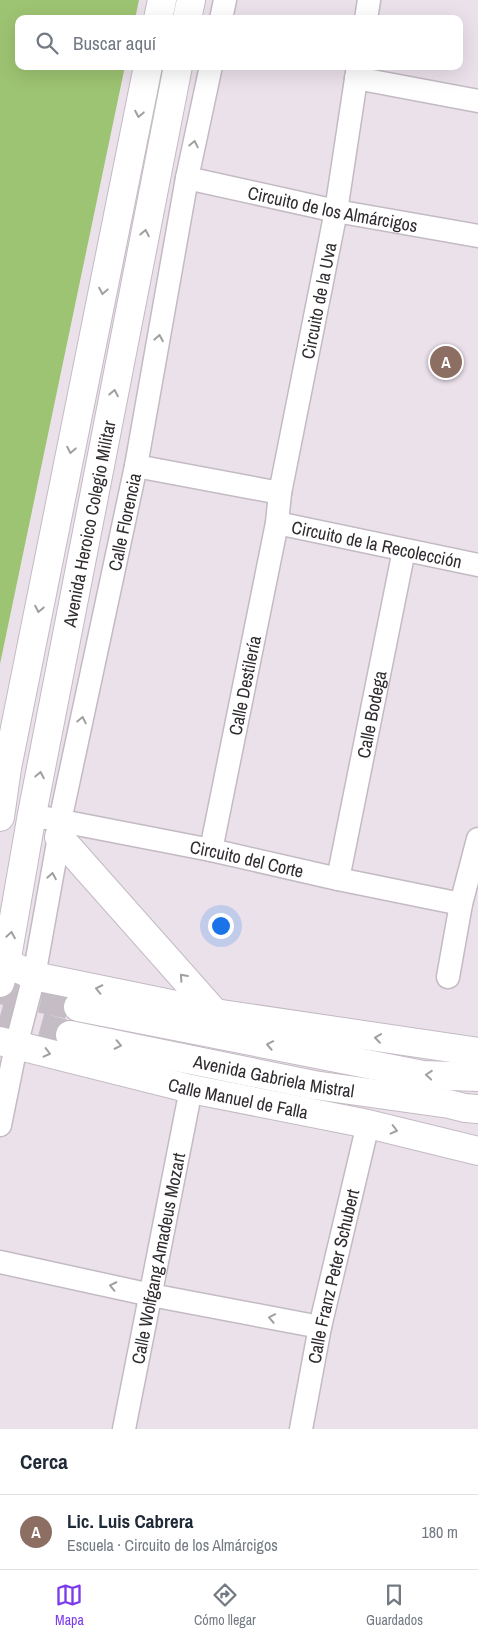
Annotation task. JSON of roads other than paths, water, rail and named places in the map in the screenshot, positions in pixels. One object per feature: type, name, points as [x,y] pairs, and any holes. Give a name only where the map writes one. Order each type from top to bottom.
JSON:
[{"type":"street","points":[[159,15],[162,0]]},
{"type":"street","points":[[188,15],[191,0]]},
{"type":"street","points":[[222,15],[225,0]]},
{"type":"street","points":[[367,15],[370,0]]},
{"type":"street","name":"Avenida Heroico Colegio Militar","points":[[0,817],[4,773],[147,70]]},
{"type":"street","name":"Avenida Heroico Colegio Militar","points":[[2,969],[177,70]]},
{"type":"street","name":"Calle Florencia","points":[[8,1043],[34,976],[59,829],[136,466],[187,178],[209,70]]},
{"type":"street","name":"Circuito de la Uva","points":[[277,523],[280,493],[336,211],[357,72],[478,100]]},
{"type":"street","name":"Circuito de los Almárcigos","points":[[187,178],[336,211],[478,236]]},
{"type":"street","points":[[136,466],[280,493]]},
{"type":"street","name":"Circuito de la Recolección","points":[[277,523],[478,565]]},
{"type":"street","name":"Calle Destilería","points":[[212,850],[277,523]]},
{"type":"street","name":"Calle Bodega","points":[[338,879],[404,550]]},
{"type":"street","name":"Circuito del Corte","points":[[32,814],[59,829],[212,850],[338,879],[461,904]]},
{"type":"street","points":[[59,829],[215,1013]]},
{"type":"street","points":[[448,977],[461,904],[478,840]]},
{"type":"street","points":[[2,969],[215,1013],[478,1052]]},
{"type":"street","name":"Avenida Gabriela Mistral","points":[[78,1007],[424,1075],[478,1077]]},
{"type":"street","name":"Avenida Gabriela Mistral","points":[[70,1035],[314,1085],[478,1109]]},
{"type":"street","points":[[0,1124],[8,1043]]},
{"type":"street","name":"Calle Manuel de Falla","points":[[8,1043],[191,1089],[368,1124],[478,1152]]},
{"type":"street","name":"Calle Wolfgang Amadeus Mozart","points":[[124,1429],[191,1089]]},
{"type":"street","points":[[449,1104],[478,1140]]},
{"type":"street","name":"Calle Franz Peter Schubert","points":[[302,1429],[320,1327],[368,1124]]},
{"type":"street","points":[[0,1262],[150,1295],[320,1327]]},
{"type":"tunnel","points":[[0,990],[78,1007]]},
{"type":"tunnel","points":[[0,1016],[70,1035]]},
{"type":"place","name":"Lic. Luis Cabrera","points":[[446,362]]}]
